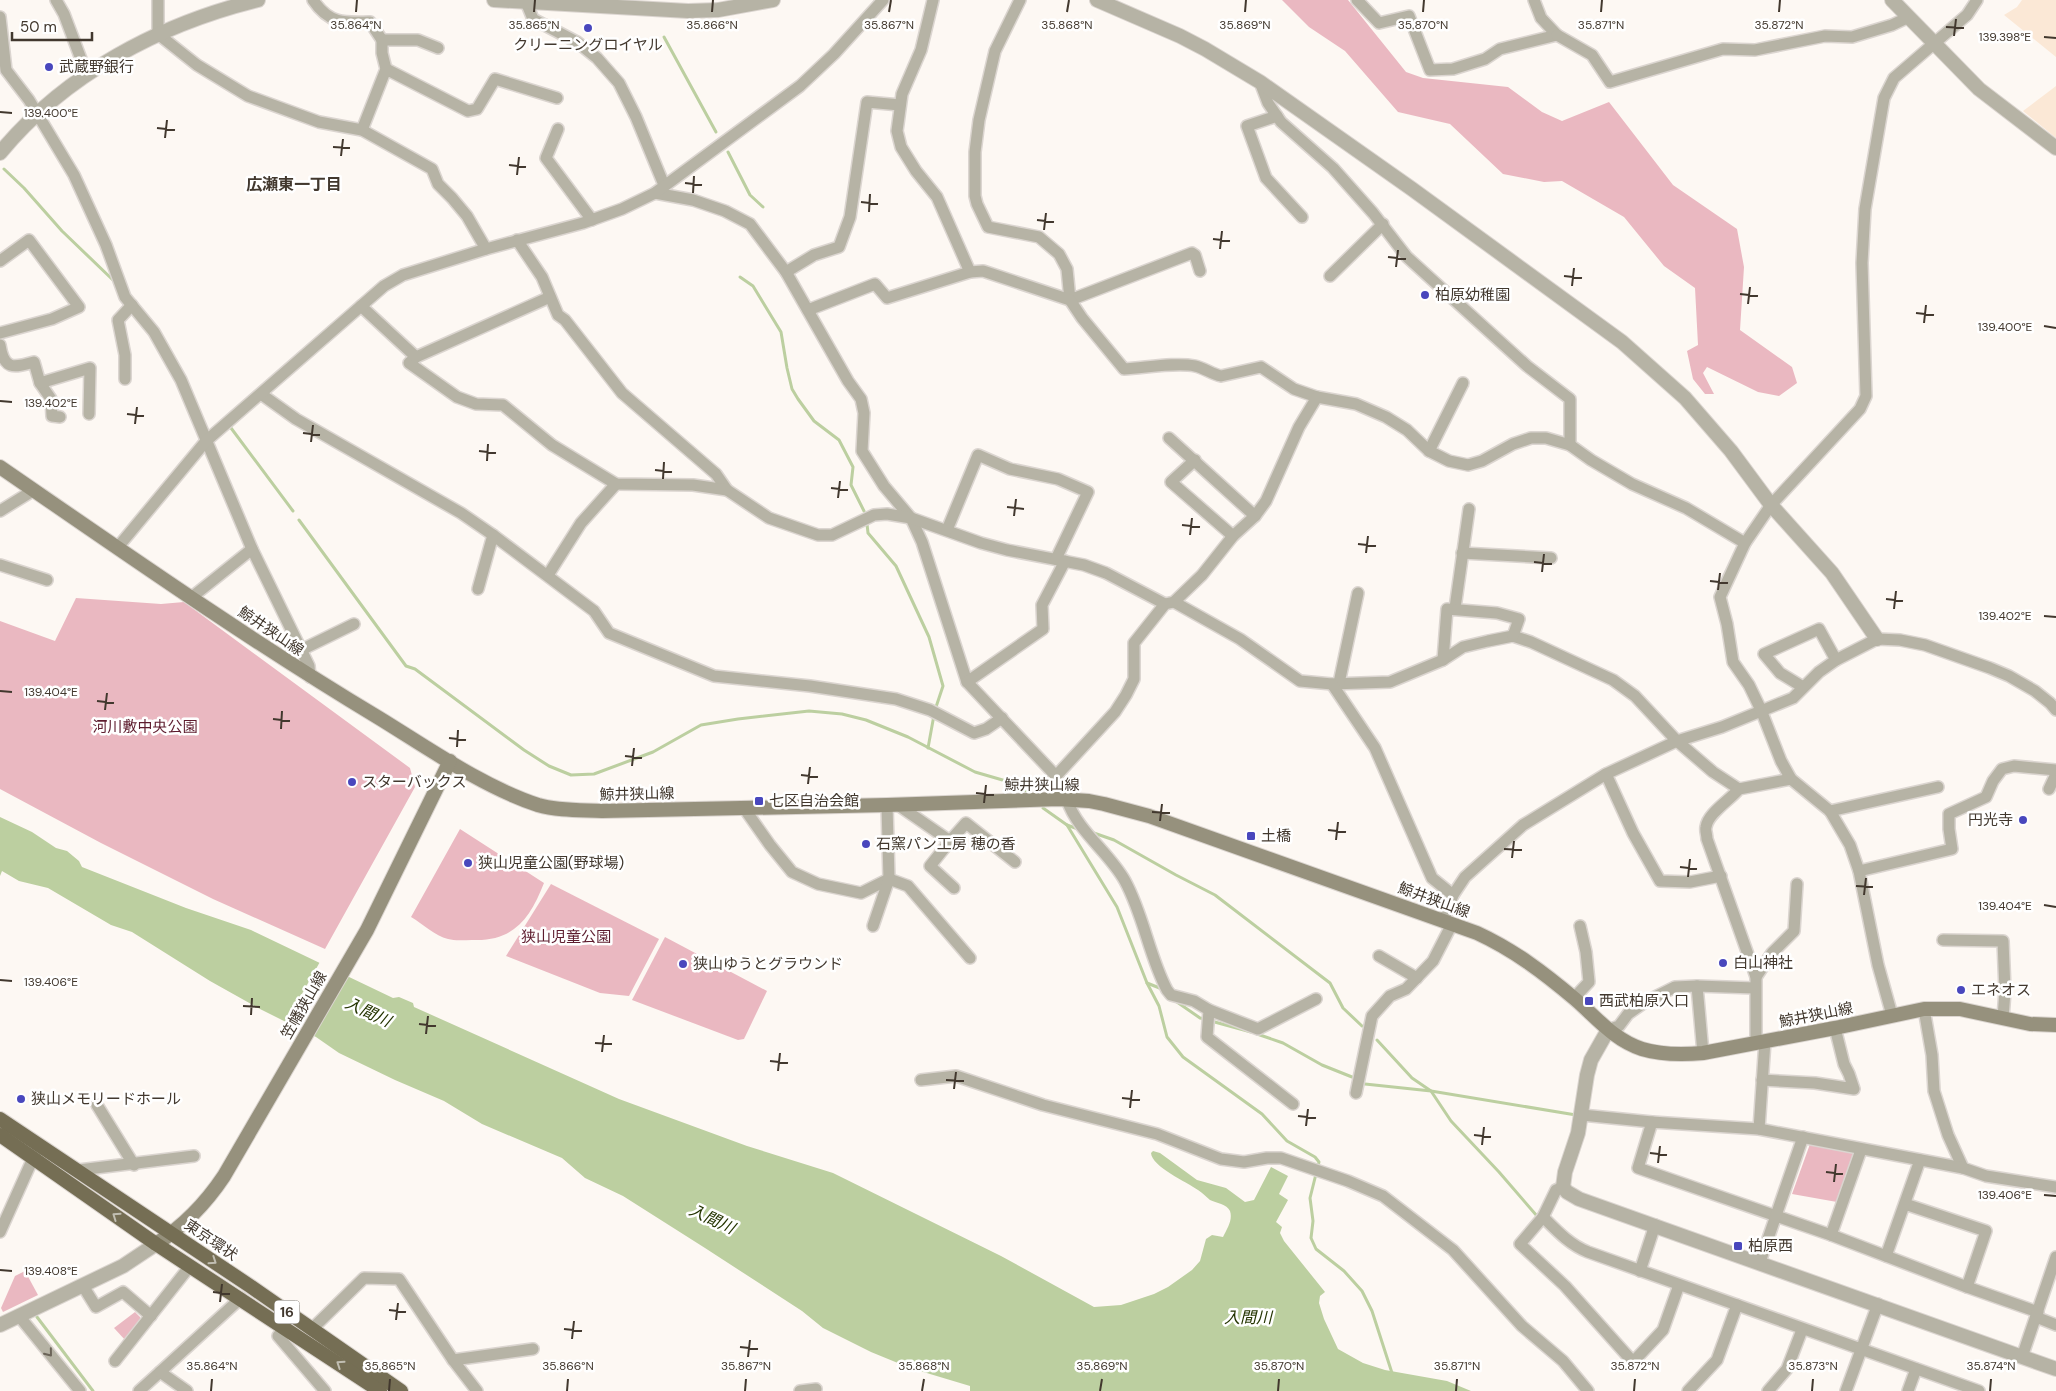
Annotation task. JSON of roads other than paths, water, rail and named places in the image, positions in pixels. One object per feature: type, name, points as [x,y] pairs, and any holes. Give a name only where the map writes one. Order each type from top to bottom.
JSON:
[{"type":"highway","name":"東京環状","points":[[0,1119],[37,1151],[156,1244],[380,1391]]},
{"type":"highway","name":"東京環状","points":[[0,1135],[79,1170],[401,1391]]},
{"type":"main road","name":"鯨井狭山線","points":[[0,467],[310,677],[450,761],[521,799],[540,806],[602,811],[892,805],[1062,799],[1104,804],[1149,816],[1447,922],[1500,944],[1543,973],[1574,998],[1608,1030],[1641,1049],[1658,1053],[1682,1055],[1703,1053],[1924,1009],[1960,1009],[2030,1024],[2056,1025]]},
{"type":"main road","name":"笠幡狭山線","points":[[156,1244],[172,1234],[203,1204],[214,1191],[235,1158],[367,930],[450,761]]},
{"type":"street","points":[[56,0],[64,14],[86,75]]},
{"type":"street","points":[[158,0],[158,34]]},
{"type":"street","points":[[0,153],[37,114],[86,75],[117,55],[158,34],[221,10],[258,0]]},
{"type":"street","points":[[313,0],[332,20],[340,22],[370,22],[382,40],[382,53],[386,69],[362,130]]},
{"type":"street","points":[[494,0],[688,11],[717,5],[766,1]]},
{"type":"street","points":[[118,547],[206,441],[384,286],[404,275],[622,210],[659,189],[800,86],[834,54],[883,0]]},
{"type":"street","points":[[933,0],[921,50],[902,94],[897,131],[901,147],[916,171],[937,197],[970,272]]},
{"type":"street","points":[[1020,0],[995,51],[979,120],[975,152],[976,204],[988,227],[1039,237],[1059,254],[1067,269],[1070,300],[1082,318],[1124,369],[1187,365],[1197,366],[1221,376],[1261,367],[1294,388],[1317,397],[1356,404],[1386,417],[1407,430],[1429,451],[1449,460],[1468,465],[1487,458],[1513,444],[1531,438],[1546,438],[1570,445],[1591,460],[1632,484],[1686,508],[1745,543]]},
{"type":"street","points":[[1098,0],[1180,36],[1260,82],[1412,189],[1622,342],[1662,376],[1701,416],[1731,451],[1771,505],[1832,572],[1877,639]]},
{"type":"street","points":[[1357,0],[1380,23],[1410,16],[1430,70],[1453,69],[1485,59],[1500,49],[1556,35]]},
{"type":"street","points":[[1534,0],[1541,18],[1556,35],[1592,55],[1610,82],[1723,49],[1755,50],[1825,36],[1852,37],[1892,25],[1909,17]]},
{"type":"street","points":[[1892,0],[1979,89],[2056,148]]},
{"type":"street","points":[[1892,1016],[1878,965],[1859,870],[1850,845],[1830,811],[1792,779],[1781,761],[1749,685],[1732,662],[1727,624],[1720,597],[1745,543],[1771,505],[1860,410],[1866,396],[1862,263],[1865,209],[1884,98],[1894,78],[1967,15],[1977,0]]},
{"type":"street","points":[[526,2],[533,19],[577,42],[597,58],[619,83],[636,117],[659,189]]},
{"type":"street","points":[[0,17],[3,69],[29,100],[74,175],[106,245],[125,297],[154,332],[181,380],[252,549],[309,666],[310,677]]},
{"type":"street","points":[[158,34],[197,65],[248,96],[319,122],[362,130],[432,170],[438,184],[467,216],[486,249]]},
{"type":"street","points":[[382,40],[418,40],[438,48]]},
{"type":"street","points":[[386,69],[468,111],[476,109],[495,79],[557,98]]},
{"type":"street","points":[[1260,82],[1268,104],[1281,122],[1333,168],[1383,224],[1408,257],[1527,366],[1570,399],[1570,445]]},
{"type":"street","points":[[786,272],[814,255],[839,247],[850,217],[867,102],[900,105]]},
{"type":"street","points":[[1277,116],[1247,126],[1266,178],[1302,217]]},
{"type":"street","points":[[558,129],[546,158],[592,220]]},
{"type":"street","points":[[659,189],[725,211],[750,224],[786,272],[861,399],[864,413],[862,451],[884,486],[911,518],[922,542],[940,593],[967,682],[1056,776],[1062,799],[1115,866],[1124,880],[1144,924],[1167,990],[1171,995],[1194,1001],[1209,1010],[1258,1029],[1316,999]]},
{"type":"street","points":[[1330,276],[1383,224]]},
{"type":"street","points":[[0,261],[29,240],[79,307],[52,319],[0,333]]},
{"type":"street","points":[[517,240],[542,277],[558,315],[565,320],[622,393],[716,474],[727,490],[769,518],[818,535],[832,536],[874,515],[887,514],[911,518],[1007,550],[1084,565],[1106,573],[1240,639],[1300,681],[1336,684],[1390,682],[1443,660],[1463,647],[1512,636],[1553,651],[1613,680],[1635,696],[1677,741],[1713,772],[1739,789]]},
{"type":"street","points":[[808,310],[875,284],[887,298],[970,272],[983,271],[1070,300],[1192,253],[1195,255],[1200,271]]},
{"type":"street","points":[[550,297],[416,357],[409,363],[458,397],[476,404],[503,405],[552,445],[616,484],[650,486],[693,484],[727,490]]},
{"type":"street","points":[[125,379],[124,355],[118,320],[132,305]]},
{"type":"street","points":[[361,306],[416,357]]},
{"type":"street","points":[[0,345],[1,360],[6,364],[17,367],[34,362],[40,383],[51,400],[52,416],[60,417]]},
{"type":"street","points":[[40,383],[90,368],[89,414]]},
{"type":"street","points":[[1429,451],[1463,383]]},
{"type":"street","points":[[262,394],[296,419],[461,513],[548,575],[594,611],[609,632],[714,676],[810,686],[896,699],[930,710],[974,732],[986,729],[1002,718]]},
{"type":"street","points":[[1056,776],[1115,712],[1122,701],[1134,679],[1134,643],[1169,603],[1202,575],[1233,536],[1255,516],[1266,502],[1299,427],[1317,397]]},
{"type":"street","points":[[1169,438],[1255,516]]},
{"type":"street","points":[[947,530],[978,455],[1010,469],[1058,479],[1088,492],[1042,605],[1043,629],[967,682]]},
{"type":"street","points":[[1195,460],[1171,482],[1233,536]]},
{"type":"street","points":[[548,575],[581,523],[616,484]]},
{"type":"street","points":[[0,510],[34,490]]},
{"type":"street","points":[[1455,608],[1469,509]]},
{"type":"street","points":[[478,590],[493,535]]},
{"type":"street","points":[[192,597],[252,549]]},
{"type":"street","points":[[1462,552],[1551,558]]},
{"type":"street","points":[[0,565],[47,580]]},
{"type":"street","points":[[1358,593],[1336,684],[1375,748],[1432,878],[1454,895]]},
{"type":"street","points":[[1443,660],[1447,609],[1455,608],[1497,613],[1519,619],[1512,636]]},
{"type":"street","points":[[301,650],[354,624]]},
{"type":"street","points":[[1803,687],[1780,673],[1764,654],[1819,629],[1836,660]]},
{"type":"street","points":[[1356,1093],[1372,1016],[1390,996],[1406,989],[1432,961],[1447,922],[1454,895],[1465,877],[1523,825],[1606,774],[1677,741],[1722,727],[1793,698],[1819,672],[1836,660],[1877,639],[1900,640],[1925,645],[1990,668],[2009,676],[2035,692],[2056,710]]},
{"type":"street","points":[[1859,870],[1952,849],[1949,814],[1986,797],[1993,781],[2002,769],[2014,766],[2056,770]]},
{"type":"street","points":[[1606,774],[1632,833],[1660,881],[1690,882],[1721,876]]},
{"type":"street","points":[[2049,789],[2056,774]]},
{"type":"street","points":[[1759,1129],[1762,1080],[1755,983],[1721,876],[1707,839],[1706,827],[1711,816],[1731,799],[1739,789],[1792,779]]},
{"type":"street","points":[[1830,811],[1938,787]]},
{"type":"street","points":[[892,805],[950,842]]},
{"type":"street","points":[[873,926],[890,879],[892,805]]},
{"type":"street","points":[[744,808],[792,872],[818,884],[861,893],[890,879],[908,886],[970,958]]},
{"type":"street","points":[[954,888],[930,866],[966,823],[1014,862]]},
{"type":"street","points":[[1755,983],[1772,954],[1794,931],[1797,884]]},
{"type":"street","points":[[1574,998],[1589,982],[1586,952],[1580,926]]},
{"type":"street","points":[[1943,940],[2003,941],[2004,1018]]},
{"type":"street","points":[[1379,956],[1416,978]]},
{"type":"street","points":[[1755,983],[1675,987],[1664,990],[1628,1014],[1619,1026],[1608,1030],[1591,1060],[1587,1075],[1582,1115],[1565,1172],[1563,1187],[1567,1192],[1579,1199],[2056,1369]]},
{"type":"street","points":[[1697,986],[1703,1053]]},
{"type":"street","points":[[1924,1009],[1932,1055],[1934,1090],[1948,1135],[1963,1168]]},
{"type":"street","points":[[1209,1010],[1207,1036],[1293,1104]]},
{"type":"street","points":[[1762,1080],[1815,1083],[1854,1090],[1844,1064],[1835,1028]]},
{"type":"street","points":[[921,1080],[956,1076],[1043,1105],[1157,1134],[1221,1159],[1244,1162],[1267,1158],[1281,1158],[1384,1196],[1453,1250],[1522,1326],[1563,1361],[1588,1391]]},
{"type":"street","points":[[97,1106],[134,1165]]},
{"type":"street","points":[[1582,1115],[1759,1129],[1963,1168],[1986,1176],[2056,1187]]},
{"type":"street","points":[[1652,1122],[1638,1168],[1886,1256],[2037,1314],[2056,1325]]},
{"type":"street","points":[[1760,1262],[1803,1136]]},
{"type":"street","points":[[1830,1235],[1861,1150]]},
{"type":"street","points":[[0,1232],[5,1209],[37,1151]]},
{"type":"street","points":[[79,1170],[134,1165],[194,1156]]},
{"type":"street","points":[[1886,1256],[1920,1160]]},
{"type":"street","points":[[1563,1187],[1556,1190],[1542,1218],[1520,1244],[1565,1286],[1633,1362],[1663,1330],[1679,1285]]},
{"type":"street","points":[[1905,1204],[1986,1231],[1967,1287]]},
{"type":"street","points":[[1542,1218],[1578,1249],[1974,1390]]},
{"type":"street","points":[[1640,1271],[1656,1225]]},
{"type":"street","points":[[0,1325],[123,1266],[156,1244]]},
{"type":"street","points":[[2022,1357],[2056,1258]]},
{"type":"street","points":[[115,1361],[190,1266]]},
{"type":"street","points":[[312,1329],[364,1278],[399,1279],[453,1360],[477,1391]]},
{"type":"street","points":[[83,1286],[96,1307],[123,1292],[151,1316]]},
{"type":"street","points":[[139,1391],[241,1298]]},
{"type":"street","points":[[1846,1391],[1878,1304]]},
{"type":"street","points":[[1688,1391],[1717,1360],[1737,1305]]},
{"type":"street","points":[[18,1316],[80,1391]]},
{"type":"street","points":[[286,1328],[278,1336],[325,1391]]},
{"type":"street","points":[[1773,1389],[1787,1369],[1802,1330]]},
{"type":"street","points":[[453,1360],[533,1349]]},
{"type":"street","points":[[1908,1391],[1916,1369]]},
{"type":"street","points":[[160,1372],[187,1391]]},
{"type":"street","points":[[800,1391],[816,1389]]},
{"type":"water","name":"入間川","points":[[0,817],[32,832],[56,848],[67,851],[79,861],[82,867],[186,908],[251,930],[393,998],[399,997],[413,1003],[414,1007],[619,1099],[747,1146],[833,1173],[1001,1256],[1094,1307],[1121,1305],[1154,1294],[1168,1287],[1192,1270],[1200,1261],[1206,1239],[1212,1235],[1223,1237],[1229,1224],[1231,1214],[1229,1209],[1210,1200],[1200,1191],[1163,1169],[1153,1158],[1151,1153],[1153,1151],[1160,1153],[1197,1180],[1226,1188],[1245,1202],[1254,1200],[1271,1167],[1288,1176],[1279,1194],[1288,1200],[1276,1222],[1282,1227],[1280,1233],[1284,1241],[1325,1292],[1320,1296],[1319,1303],[1338,1349],[1363,1363],[1385,1370],[1447,1381],[1471,1391],[970,1391],[970,1386],[910,1368],[871,1352],[823,1328],[802,1311],[623,1196],[585,1178],[562,1158],[482,1124],[444,1101],[339,1053],[316,1037],[210,981],[132,932],[111,925],[48,888],[19,881],[2,871],[0,876]]},
{"type":"waterway","points":[[664,37],[716,132]]},
{"type":"waterway","points":[[728,152],[750,195],[763,207]]},
{"type":"waterway","points":[[4,169],[24,188],[62,231],[114,281]]},
{"type":"waterway","points":[[740,277],[753,286],[781,332],[792,389],[798,399],[814,421],[839,440],[853,467],[851,485],[864,511]]},
{"type":"waterway","points":[[231,428],[293,511]]},
{"type":"waterway","points":[[299,520],[406,666],[415,669],[524,750],[549,766],[571,775],[594,774],[653,752],[701,725],[809,711],[842,714],[866,720],[908,737],[975,772],[1006,781],[1033,795]]},
{"type":"waterway","points":[[867,524],[868,533],[896,566],[929,637],[943,686],[935,710]]},
{"type":"waterway","points":[[928,748],[934,715]]},
{"type":"waterway","points":[[1043,808],[1067,825],[1078,829]]},
{"type":"waterway","points":[[1067,825],[1117,907],[1147,983],[1159,1006],[1167,1037],[1183,1057],[1262,1114],[1287,1141],[1315,1157],[1319,1162],[1310,1198],[1313,1221],[1311,1238],[1316,1249],[1344,1271],[1362,1291],[1372,1311],[1392,1373]]},
{"type":"waterway","points":[[1091,832],[1114,840],[1215,895],[1330,983],[1343,1008],[1362,1026]]},
{"type":"waterway","points":[[1147,983],[1162,989]]},
{"type":"waterway","points":[[1174,1000],[1200,1018],[1205,1019]]},
{"type":"waterway","points":[[1211,1021],[1251,1032]]},
{"type":"waterway","points":[[1257,1034],[1283,1043],[1322,1065],[1352,1077]]},
{"type":"waterway","points":[[1377,1040],[1412,1078],[1431,1091],[1451,1121],[1537,1216]]},
{"type":"waterway","points":[[1365,1084],[1431,1091],[1576,1115]]},
{"type":"waterway","points":[[37,1317],[93,1391]]},
{"type":"place","name":"クリーニングロイヤル","points":[[588,28]]},
{"type":"place","name":"武蔵野銀行","points":[[49,67]]},
{"type":"place","name":"柏原幼稚園","points":[[1425,295]]},
{"type":"place","name":"スターバックス","points":[[352,782]]},
{"type":"place","name":"七区自治会館","points":[[759,801]]},
{"type":"place","name":"円光寺","points":[[2023,820]]},
{"type":"place","name":"土橋","points":[[1251,836]]},
{"type":"place","name":"石窯パン工房 穂の香","points":[[866,844]]},
{"type":"place","name":"狭山児童公園(野球場)","points":[[468,863]]},
{"type":"place","name":"白山神社","points":[[1723,963]]},
{"type":"place","name":"狭山ゆうとグラウンド","points":[[683,964]]},
{"type":"place","name":"エネオス","points":[[1961,990]]},
{"type":"place","name":"西武柏原入口","points":[[1589,1001]]},
{"type":"place","name":"狭山メモリードホール","points":[[21,1099]]},
{"type":"place","name":"柏原西","points":[[1738,1246]]},
{"type":"district","name":"広瀬東一丁目","points":[[294,184]]},
{"type":"park label","name":"河川敷中央公園","points":[[145,727]]},
{"type":"park label","name":"狭山児童公園","points":[[566,937]]}]
